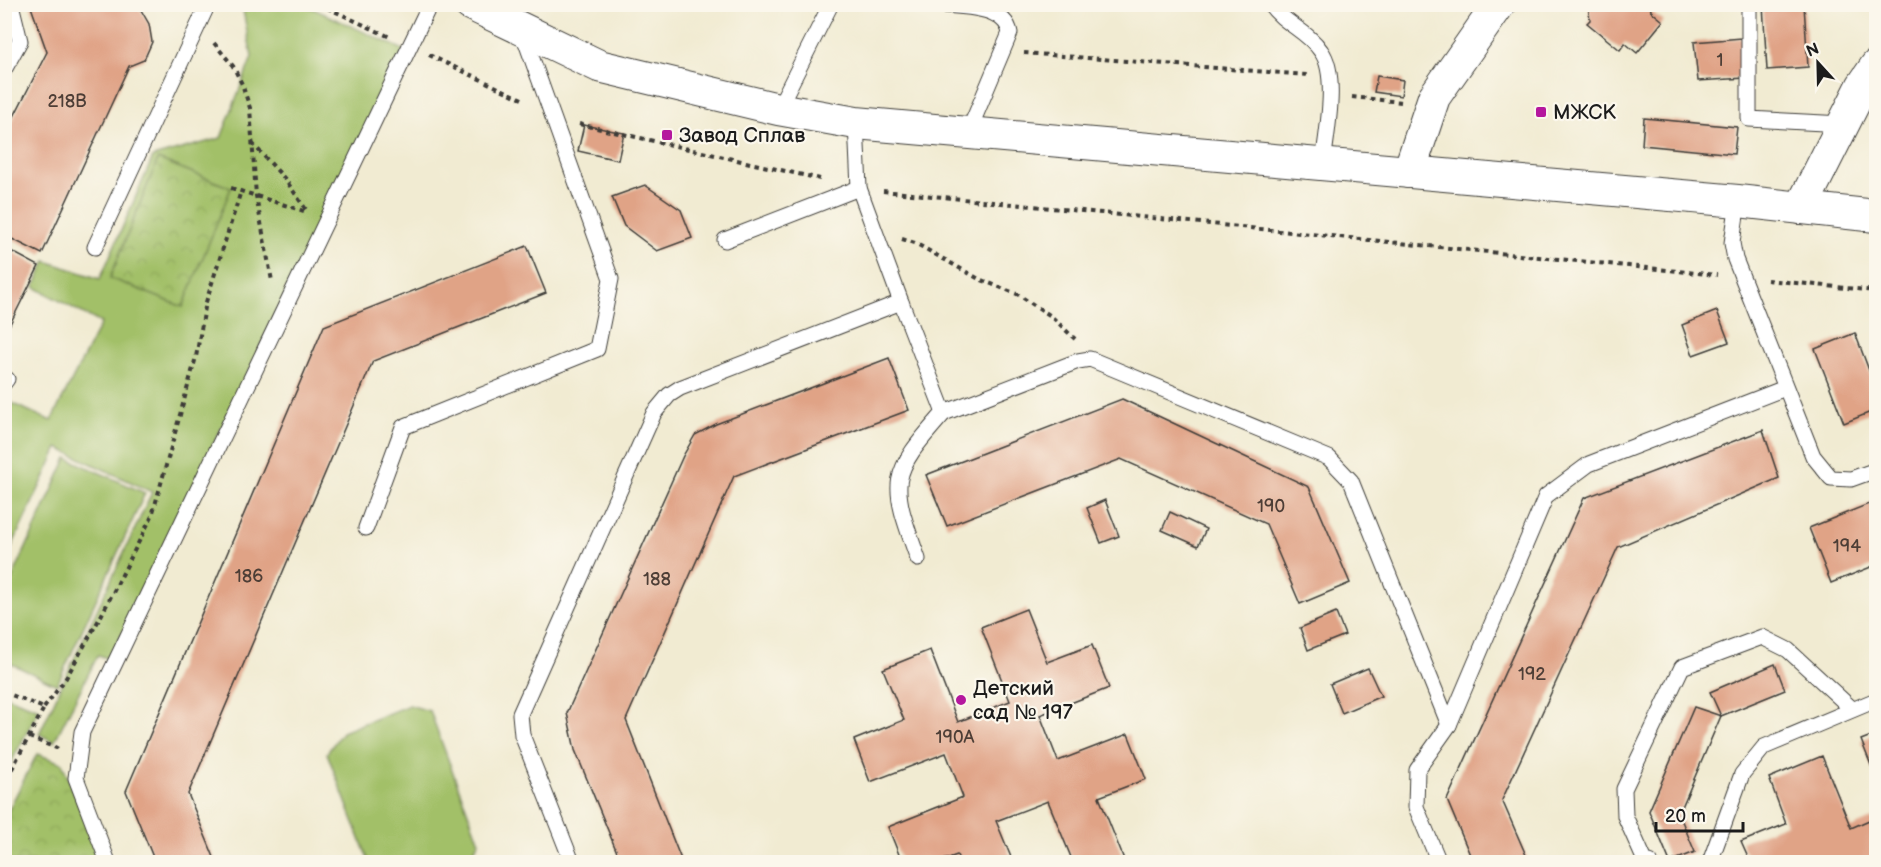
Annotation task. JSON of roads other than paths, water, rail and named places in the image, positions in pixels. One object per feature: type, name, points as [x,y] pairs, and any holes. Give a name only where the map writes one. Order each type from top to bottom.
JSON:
[{"type":"street","points":[[470,4],[599,66],[778,109],[856,123],[1738,201],[1876,216]]},
{"type":"street","points":[[1409,172],[1432,104],[1499,4]]},
{"type":"street","points":[[1801,208],[1863,85],[1876,66]]},
{"type":"lane","points":[[4,70],[20,41],[11,4]]},
{"type":"lane","points":[[95,247],[208,4]]},
{"type":"lane","points":[[108,862],[76,778],[82,732],[430,4]]},
{"type":"lane","points":[[778,109],[831,4]]},
{"type":"lane","points":[[931,4],[988,11],[1002,17],[1009,25],[1010,33],[968,133]]},
{"type":"lane","points":[[1270,4],[1280,18],[1305,34],[1322,51],[1329,68],[1330,85],[1323,164]]},
{"type":"lane","points":[[1749,4],[1749,118],[1843,124]]},
{"type":"lane","points":[[366,528],[403,428],[597,349],[611,279],[521,28]]},
{"type":"lane","points":[[856,123],[859,188],[900,302],[944,413]]},
{"type":"lane","points":[[725,240],[859,188]]},
{"type":"lane","points":[[1738,201],[1732,243],[1743,278],[1813,456],[1831,477],[1851,479],[1876,470]]},
{"type":"lane","points":[[572,862],[522,735],[520,714],[654,413],[669,395],[680,388],[900,302]]},
{"type":"lane","points":[[918,559],[899,508],[897,490],[909,454],[944,413],[1078,361],[1090,359],[1329,458],[1351,481],[1449,725]]},
{"type":"lane","points":[[1440,862],[1416,807],[1417,770],[1449,725],[1546,496],[1588,464],[1785,388]]},
{"type":"lane","points":[[1650,862],[1645,861],[1625,816],[1624,789],[1682,667],[1762,637],[1788,650],[1852,709]]},
{"type":"lane","points":[[1710,862],[1742,774],[1764,747],[1876,700]]},
{"type":"place","name":"МЖСК","points":[[1541,112]]},
{"type":"place","name":"Завод Сплав","points":[[667,135]]},
{"type":"place","name":"Детский сад № 197","points":[[961,700]]}]
